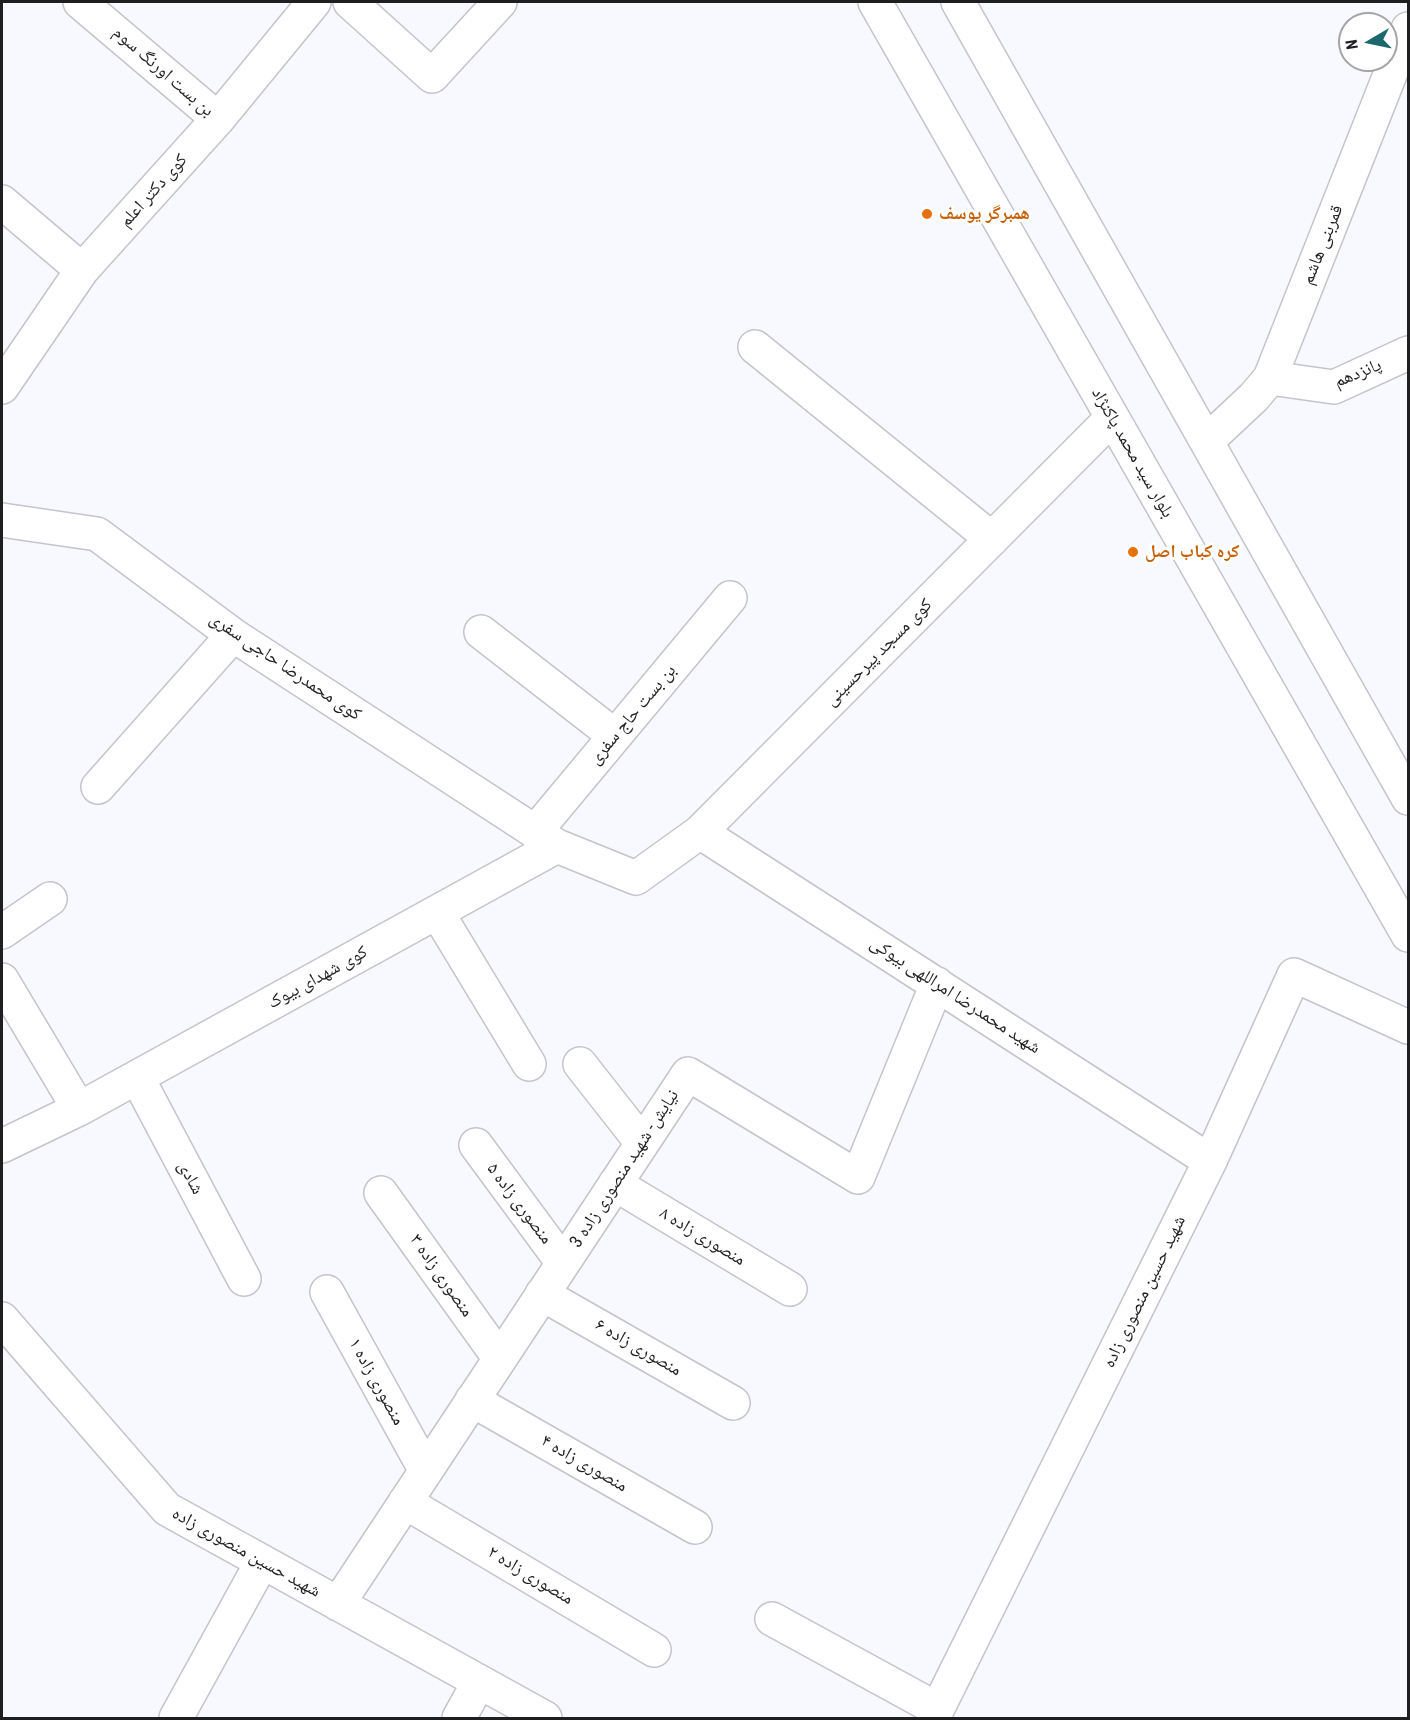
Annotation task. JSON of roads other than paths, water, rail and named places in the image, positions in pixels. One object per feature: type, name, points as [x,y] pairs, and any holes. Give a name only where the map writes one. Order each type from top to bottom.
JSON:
[{"type":"street","name":"بن بست اورنگ سوم","points":[[80,2],[218,119]]},
{"type":"street","name":"کوی دکتر اعلم","points":[[2,387],[82,270],[218,119],[314,2]]},
{"type":"street","points":[[350,2],[432,76],[500,2]]},
{"type":"street","name":"بلوار سید محمد پاکنژاد","points":[[875,2],[1408,935]]},
{"type":"street","points":[[958,2],[1408,798]]},
{"type":"street","name":"قمربنی هاشم","points":[[1207,441],[1254,397],[1270,378],[1408,28]]},
{"type":"street","points":[[2,202],[82,270]]},
{"type":"street","points":[[755,347],[992,539]]},
{"type":"street","name":"پانزدهم","points":[[1270,378],[1334,387],[1408,353]]},
{"type":"street","name":"کوی مسجد پیرحسینی","points":[[546,839],[636,878],[700,832],[1113,418]]},
{"type":"street","name":"کوی محمدرضا حاجی سفری","points":[[2,520],[97,534],[233,635],[546,839]]},
{"type":"street","name":"بن بست حاج سفری","points":[[546,839],[615,736],[730,597]]},
{"type":"street","points":[[481,632],[615,736]]},
{"type":"street","points":[[98,787],[233,635]]},
{"type":"street","name":"شهید محمدرضا امراللهی بیوکی","points":[[700,832],[1210,1161]]},
{"type":"street","name":"کوی شهدای بیوک","points":[[2,1146],[79,1109],[437,912],[546,839]]},
{"type":"street","points":[[2,932],[50,899]]},
{"type":"street","points":[[437,912],[529,1064]]},
{"type":"street","name":"شهید حسین منصوری زاده","points":[[935,1714],[1210,1161],[1294,975],[1408,1027]]},
{"type":"street","points":[[2,980],[79,1109]]},
{"type":"street","name":"نیایش- شهید منصوری زاده 3","points":[[338,1604],[688,1074],[858,1177],[937,984]]},
{"type":"street","points":[[580,1064],[642,1143]]},
{"type":"street","name":"شادی","points":[[137,1077],[244,1279]]},
{"type":"street","name":"منصوری زاده ۵","points":[[476,1145],[563,1263]]},
{"type":"street","name":"منصوری زاده ۸","points":[[615,1184],[790,1289]]},
{"type":"street","name":"منصوری زاده ۳","points":[[381,1193],[500,1359]]},
{"type":"street","name":"منصوری زاده ۱","points":[[327,1292],[426,1471]]},
{"type":"street","name":"منصوری زاده ۶","points":[[543,1294],[733,1403]]},
{"type":"street","name":"شهید حسین منصوری زاده","points":[[2,1319],[167,1509],[545,1719]]},
{"type":"street","name":"منصوری زاده ۴","points":[[472,1400],[695,1527]]},
{"type":"street","name":"منصوری زاده ۲","points":[[405,1502],[654,1650]]},
{"type":"street","points":[[176,1719],[262,1562]]},
{"type":"street","points":[[772,1619],[935,1714]]},
{"type":"street","points":[[459,1719],[479,1682]]},
{"type":"place","name":"همبرگر یوسف","points":[[927,214]]},
{"type":"place","name":"کره کباب اصل","points":[[1133,552]]}]
